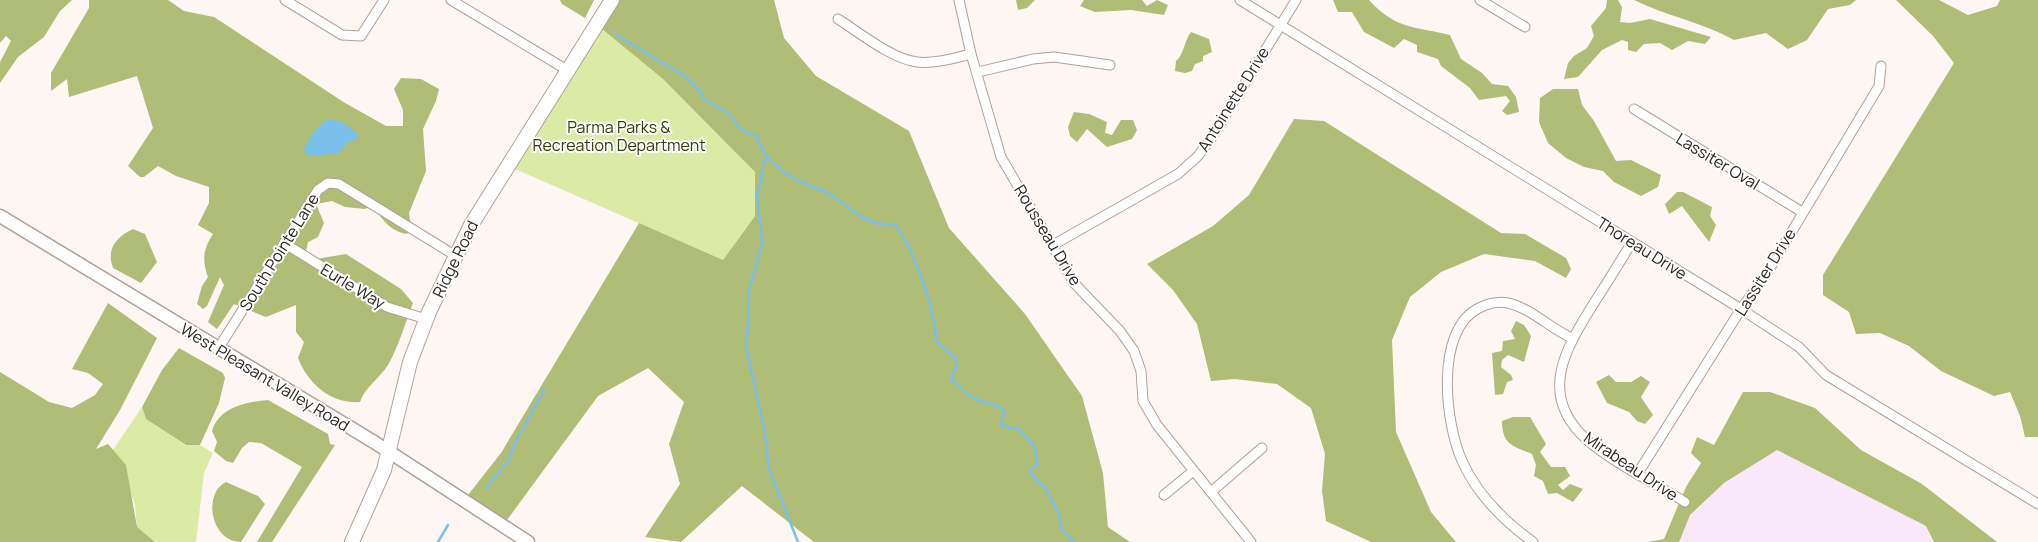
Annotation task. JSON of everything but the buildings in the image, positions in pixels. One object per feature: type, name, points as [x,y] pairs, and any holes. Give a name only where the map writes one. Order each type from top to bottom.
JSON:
[{"type":"main road","name":"Ridge Road","points":[[352,542],[390,452],[410,362],[426,319],[456,256],[471,225],[612,0]]},
{"type":"main road","name":"West Pleasant Valley Road","points":[[0,216],[390,452],[528,542]]},
{"type":"street","points":[[285,0],[342,35],[361,36],[384,0]]},
{"type":"street","points":[[452,0],[568,70]]},
{"type":"street","name":"Rousseau Drive","points":[[959,0],[1001,157],[1074,283],[1120,331],[1134,351],[1141,371],[1143,401],[1157,425],[1192,472],[1211,492],[1251,542]]},
{"type":"street","name":"Thoreau Drive","points":[[1240,0],[1741,309],[1799,347],[1826,375],[2038,504]]},
{"type":"street","name":"Antoinette Drive","points":[[1053,245],[1178,174],[1198,156],[1296,0]]},
{"type":"street","points":[[1480,0],[1525,27]]},
{"type":"street","points":[[838,19],[898,57],[917,62],[940,61],[972,54]]},
{"type":"street","points":[[978,72],[1033,59],[1054,57],[1110,65]]},
{"type":"street","name":"Lassiter Drive","points":[[1638,473],[1741,309],[1767,272],[1879,86],[1881,66]]},
{"type":"street","name":"Lassiter Oval","points":[[1634,109],[1802,212]]},
{"type":"street","name":"South Pointe Lane","points":[[218,349],[318,190],[328,183],[334,182],[456,256]]},
{"type":"street","name":"Mirabeau Drive","points":[[1632,242],[1572,338],[1561,368],[1560,383],[1567,412],[1587,440],[1685,502]]},
{"type":"street","name":"Eurle Way","points":[[284,243],[386,307],[426,319]]},
{"type":"street","points":[[1533,542],[1509,525],[1484,497],[1463,463],[1453,433],[1448,401],[1448,369],[1453,337],[1465,318],[1491,303],[1509,304],[1572,338]]},
{"type":"street","points":[[1211,492],[1262,448]]},
{"type":"street","points":[[1164,495],[1192,472]]},
{"type":"shaded area","points":[[1777,450],[1926,526],[1934,542],[1663,542],[1724,483]]},
{"type":"green space","points":[[0,0],[72,0],[60,11],[44,37],[18,57],[0,83],[0,62],[11,41],[6,36],[0,43]]},
{"type":"green space","points":[[89,0],[168,0],[184,11],[214,17],[345,103],[386,126],[403,126],[403,110],[394,89],[401,78],[421,79],[439,89],[436,101],[423,129],[426,171],[409,213],[411,228],[407,234],[396,231],[387,224],[374,205],[365,209],[345,207],[332,201],[316,204],[324,223],[318,237],[308,242],[306,251],[316,259],[346,254],[401,289],[413,303],[392,358],[381,375],[365,392],[360,402],[339,400],[330,396],[314,384],[302,367],[298,358],[304,342],[296,332],[296,305],[266,317],[234,304],[217,329],[208,322],[224,285],[220,277],[207,306],[203,309],[197,304],[202,286],[208,277],[205,255],[207,245],[213,234],[198,225],[209,203],[209,187],[176,176],[158,166],[144,177],[140,177],[128,166],[153,128],[137,76],[69,97],[67,79],[51,91],[51,73],[89,8]]},
{"type":"green space","points":[[560,0],[594,0],[585,18],[562,4]]},
{"type":"green space","points":[[620,0],[774,0],[784,38],[816,76],[909,131],[949,228],[1025,314],[1082,396],[1103,473],[1108,527],[1130,542],[814,542],[742,486],[681,542],[645,537],[680,484],[669,444],[684,402],[648,368],[598,396],[507,520],[468,495],[501,453],[639,223],[723,260],[755,216],[755,172],[663,79],[602,29]]},
{"type":"green space","points":[[1016,0],[1035,0],[1027,8],[1018,10]]},
{"type":"green space","points":[[1084,0],[1142,0],[1147,6],[1157,0],[1168,5],[1164,15],[1131,10],[1095,12],[1080,6]]},
{"type":"green space","points":[[1333,0],[1369,0],[1379,10],[1397,22],[1450,35],[1461,59],[1482,73],[1492,84],[1508,86],[1516,97],[1519,112],[1507,115],[1502,111],[1510,101],[1506,96],[1479,100],[1470,88],[1441,66],[1438,59],[1417,52],[1417,45],[1404,39],[1394,48],[1364,32],[1352,12],[1338,12]]},
{"type":"green space","points":[[1607,0],[1618,0],[1622,7],[1620,22],[1630,23],[1650,19],[1711,37],[1705,44],[1688,41],[1672,50],[1660,43],[1644,44],[1636,52],[1628,50],[1628,42],[1622,40],[1602,50],[1578,77],[1564,79],[1568,63],[1574,56],[1587,48],[1594,36],[1591,26],[1606,8]]},
{"type":"green space","points":[[1634,0],[1856,0],[1850,5],[1828,9],[1807,40],[1788,49],[1766,33],[1734,40],[1709,28]]},
{"type":"green space","points":[[1896,0],[1939,0],[1968,15],[1997,6],[2000,0],[2038,0],[2038,437],[2025,437],[2020,416],[2010,392],[1994,396],[1941,371],[1909,346],[1880,333],[1856,334],[1849,312],[1823,295],[1823,275],[1954,63],[1933,36]]},
{"type":"green space","name":"Parma Parks & Recreation Department","points":[[602,29],[663,79],[755,172],[755,216],[723,260],[513,168]]},
{"type":"green space","points":[[1191,32],[1209,39],[1212,52],[1203,56],[1203,61],[1195,64],[1192,71],[1185,73],[1175,71],[1176,61],[1181,55]]},
{"type":"green space","points":[[1553,89],[1578,89],[1582,105],[1594,121],[1616,161],[1631,160],[1661,175],[1658,187],[1641,196],[1614,182],[1603,171],[1584,167],[1566,158],[1548,143],[1539,122],[1540,98]]},
{"type":"green space","points":[[1074,112],[1089,114],[1107,122],[1105,133],[1112,135],[1121,120],[1133,120],[1137,130],[1132,139],[1107,147],[1087,129],[1077,142],[1070,136],[1068,127]]},
{"type":"green space","points":[[1294,119],[1324,121],[1501,233],[1525,234],[1566,258],[1571,269],[1566,278],[1535,261],[1484,254],[1441,272],[1410,297],[1392,340],[1396,432],[1431,512],[1456,542],[1371,542],[1326,521],[1322,491],[1325,454],[1311,408],[1277,384],[1235,379],[1211,381],[1197,324],[1173,290],[1147,264],[1213,226],[1249,195]]},
{"type":"green space","points":[[1677,192],[1683,192],[1712,207],[1710,216],[1716,225],[1709,242],[1682,206],[1669,214],[1665,204]]},
{"type":"green space","points":[[133,229],[145,234],[157,262],[141,283],[113,268],[111,261],[114,244]]},
{"type":"green space","points":[[108,303],[157,338],[120,410],[96,449],[108,444],[126,465],[137,527],[155,542],[0,542],[0,372],[49,402],[72,408],[95,395],[103,384],[88,373],[72,369]]},
{"type":"green space","points":[[1516,321],[1524,325],[1531,336],[1524,362],[1508,355],[1502,360],[1501,367],[1511,375],[1513,380],[1507,382],[1503,394],[1495,395],[1492,353],[1502,351],[1503,341],[1515,339],[1511,331]]},
{"type":"green space","points":[[179,348],[223,373],[225,378],[219,403],[200,445],[186,445],[146,419],[142,407],[162,370]]},
{"type":"green space","points":[[1609,375],[1616,382],[1631,382],[1641,376],[1650,382],[1641,397],[1653,415],[1645,424],[1637,421],[1629,412],[1607,403],[1596,382]]},
{"type":"green space","points":[[1743,392],[1770,392],[1815,408],[1861,450],[1922,484],[1997,542],[1934,542],[1926,526],[1777,450],[1724,483],[1690,515],[1679,542],[1648,542],[1664,539],[1686,487],[1701,463],[1691,453],[1697,437],[1714,445]]},
{"type":"green space","points":[[268,400],[328,434],[330,444],[335,445],[272,542],[257,542],[302,467],[261,443],[249,442],[242,448],[233,463],[226,461],[214,451],[217,442],[212,431],[221,416],[234,407]]},
{"type":"green space","points":[[142,407],[146,419],[185,445],[200,445],[213,453],[204,473],[196,542],[155,542],[137,527],[135,504],[113,450]]},
{"type":"green space","points":[[1513,417],[1530,417],[1546,444],[1540,452],[1551,467],[1565,467],[1570,476],[1558,485],[1563,490],[1570,484],[1583,489],[1573,502],[1557,493],[1548,494],[1543,481],[1534,476],[1536,465],[1532,454],[1514,446],[1506,439],[1502,429],[1502,421]]},
{"type":"green space","points":[[226,482],[258,496],[265,504],[241,542],[231,540],[223,534],[213,516],[214,496]]},
{"type":"water","points":[[328,119],[340,122],[350,128],[357,133],[357,139],[348,142],[339,153],[306,154],[304,149],[311,136]]},
{"type":"waterway","points":[[617,35],[686,77],[701,92],[703,98],[728,113],[740,128],[749,134],[757,135],[764,152],[777,166],[793,178],[828,193],[859,215],[875,223],[895,224],[916,263],[928,297],[936,341],[956,359],[957,364],[951,380],[973,398],[1001,408],[1004,411],[1001,425],[1013,429],[1017,428],[1032,443],[1038,464],[1030,470],[1030,473],[1046,489],[1059,514],[1062,530],[1074,542]]},
{"type":"waterway","points":[[768,157],[763,163],[761,183],[757,193],[762,243],[748,295],[749,312],[746,347],[764,427],[769,469],[798,542]]},
{"type":"waterway","points":[[486,488],[509,460],[515,443],[544,390],[542,388]]},
{"type":"waterway","points":[[438,542],[448,525]]}]
